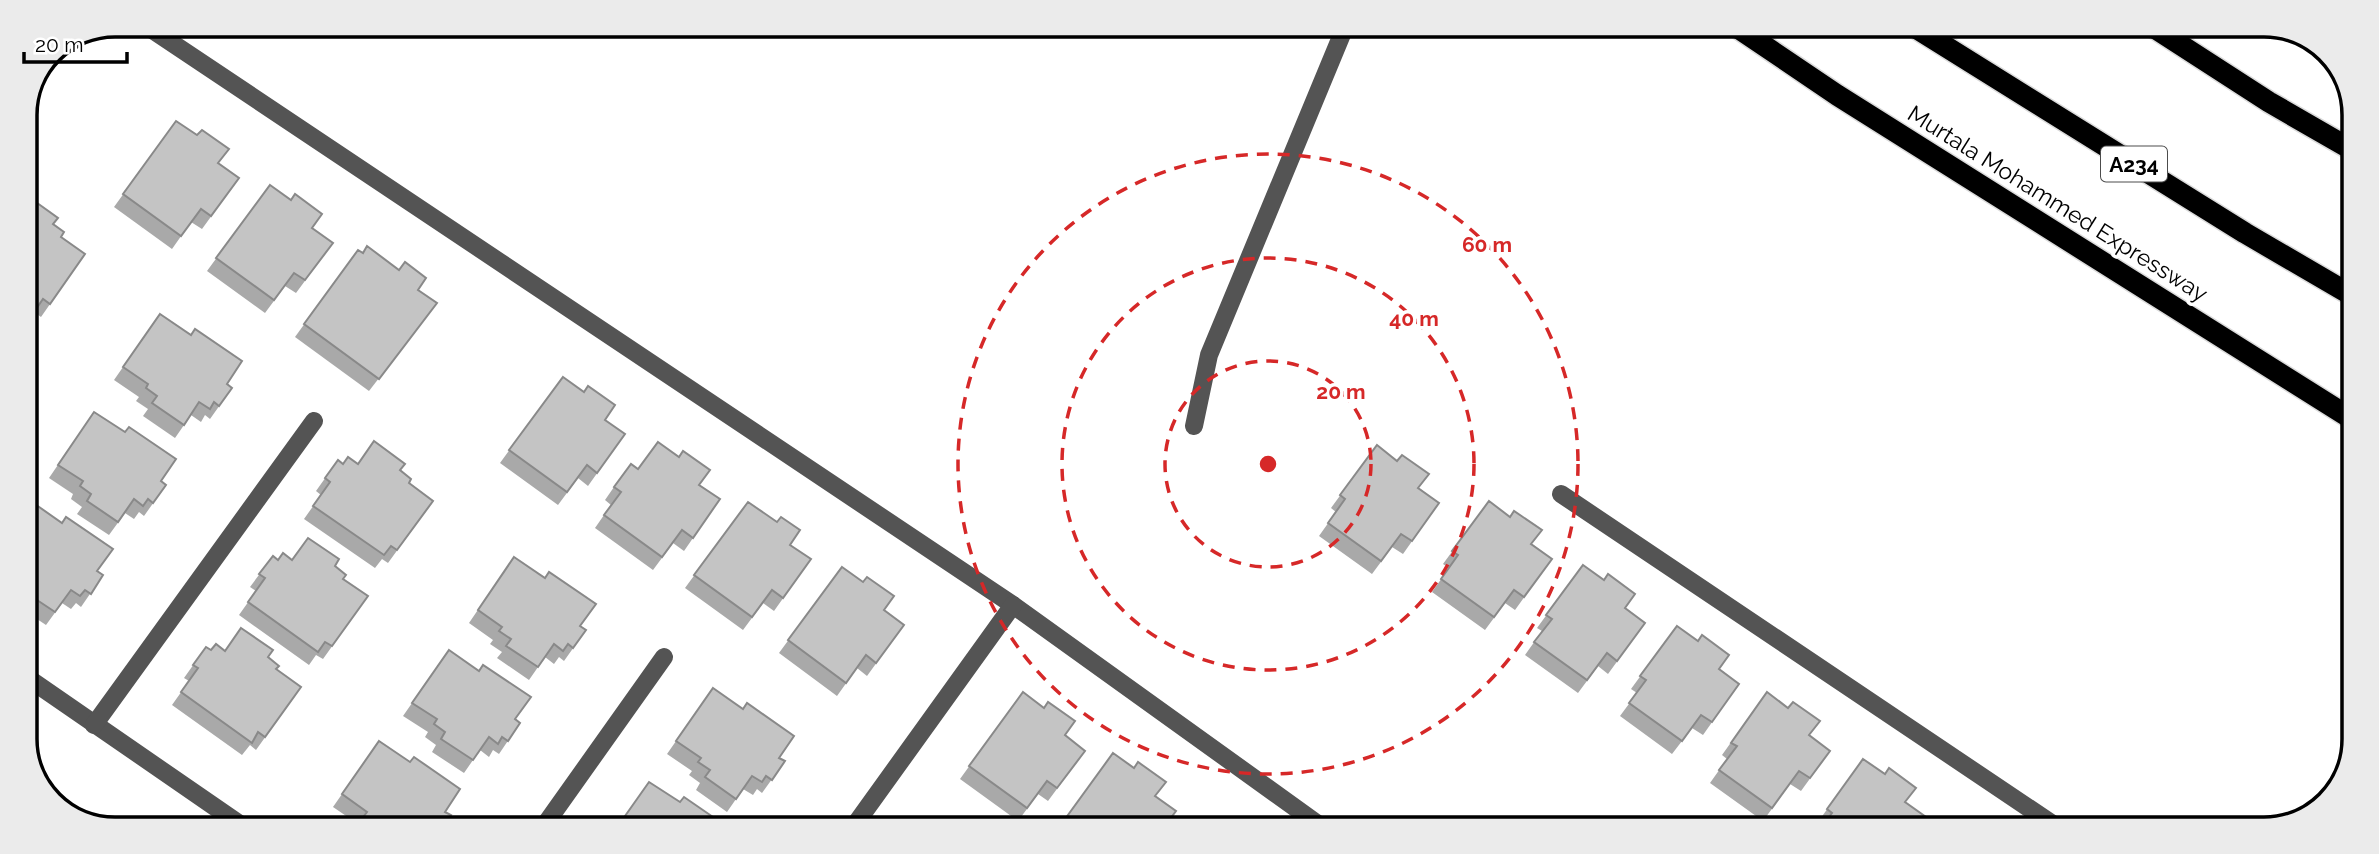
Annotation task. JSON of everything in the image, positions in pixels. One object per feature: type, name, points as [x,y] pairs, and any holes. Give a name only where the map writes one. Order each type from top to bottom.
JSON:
[{"type":"highway","name":"Murtala Mohammed Expressway","points":[[1751,37],[1986,190],[2342,413]]},
{"type":"highway","name":"A234","points":[[1930,37],[2245,233],[2342,290]]},
{"type":"highway","points":[[2168,37],[2269,102],[2342,144]]},
{"type":"street","points":[[164,37],[1013,605],[1308,817]]},
{"type":"street","points":[[1194,426],[1209,355],[1341,37]]},
{"type":"street","points":[[94,725],[314,421]]},
{"type":"street","points":[[1561,494],[2042,817]]},
{"type":"street","points":[[861,817],[1013,605]]},
{"type":"street","points":[[550,817],[664,657]]},
{"type":"street","points":[[37,685],[229,817]]},
{"type":"building","points":[[176,121],[197,135],[202,130],[229,149],[218,163],[239,178],[211,216],[201,209],[181,236],[123,194]]},
{"type":"building","points":[[270,185],[291,200],[295,194],[322,214],[312,228],[333,243],[305,280],[294,273],[274,300],[216,258]]},
{"type":"building","points":[[37,203],[58,218],[53,224],[64,232],[61,237],[85,254],[50,304],[43,299],[37,308]]},
{"type":"building","points":[[367,246],[399,270],[405,262],[426,278],[418,290],[437,303],[379,379],[304,324],[358,250],[363,253]]},
{"type":"building","points":[[160,314],[191,335],[195,329],[242,361],[227,384],[232,388],[219,406],[214,402],[210,409],[199,402],[184,425],[152,403],[157,396],[146,388],[148,384],[123,367]]},
{"type":"building","points":[[563,377],[584,392],[588,386],[615,405],[605,420],[625,434],[597,473],[587,465],[567,492],[509,450]]},
{"type":"building","points":[[94,412],[125,432],[129,427],[176,459],[161,481],[166,485],[153,503],[148,499],[143,506],[134,499],[118,522],[87,501],[91,494],[80,486],[83,481],[58,465]]},
{"type":"building","points":[[374,441],[405,464],[400,470],[411,479],[409,483],[433,501],[397,550],[391,546],[384,555],[313,506],[330,482],[325,478],[338,460],[343,464],[348,457],[358,464]]},
{"type":"building","points":[[658,442],[679,457],[683,451],[710,470],[699,485],[720,499],[693,538],[682,530],[662,557],[604,515],[621,492],[614,487],[631,464],[638,469]]},
{"type":"building","points":[[1377,445],[1397,461],[1402,455],[1429,474],[1418,488],[1439,503],[1412,541],[1401,534],[1381,561],[1328,523],[1345,499],[1340,495]]},
{"type":"building","points":[[1489,501],[1510,517],[1514,511],[1542,530],[1531,544],[1552,559],[1524,597],[1514,590],[1494,617],[1441,579],[1458,555],[1452,551]]},
{"type":"building","points":[[748,502],[777,522],[781,517],[800,530],[790,545],[811,559],[783,598],[772,590],[752,617],[694,575]]},
{"type":"building","points":[[37,506],[62,523],[66,517],[113,549],[97,571],[103,575],[91,594],[85,590],[80,596],[71,590],[55,612],[37,600]]},
{"type":"building","points":[[308,538],[339,559],[335,566],[346,575],[343,579],[368,596],[332,646],[325,642],[318,652],[248,602],[265,578],[259,574],[273,556],[278,560],[283,553],[292,560]]},
{"type":"building","points":[[514,557],[545,578],[549,572],[596,604],[580,626],[586,630],[573,648],[568,644],[563,651],[554,644],[538,667],[506,646],[511,639],[499,631],[502,627],[478,610]]},
{"type":"building","points":[[1583,565],[1604,580],[1608,574],[1635,594],[1625,608],[1645,623],[1617,661],[1607,653],[1587,680],[1534,642],[1552,619],[1546,615]]},
{"type":"building","points":[[842,567],[863,582],[867,577],[894,596],[884,610],[904,625],[876,663],[866,655],[846,683],[788,640]]},
{"type":"building","points":[[1677,626],[1698,641],[1702,635],[1729,655],[1719,669],[1739,684],[1712,722],[1701,715],[1682,741],[1629,703],[1646,680],[1640,676]]},
{"type":"building","points":[[241,628],[273,650],[268,657],[279,666],[276,669],[301,687],[265,737],[258,732],[252,743],[181,692],[198,668],[193,665],[206,647],[211,650],[216,644],[225,651]]},
{"type":"building","points":[[449,650],[479,671],[483,665],[531,697],[515,719],[520,723],[508,741],[502,737],[498,744],[489,737],[473,760],[441,739],[445,732],[434,724],[437,719],[412,703]]},
{"type":"building","points":[[713,688],[743,709],[747,703],[794,736],[779,758],[785,761],[772,780],[766,776],[762,782],[752,776],[736,799],[705,777],[710,770],[698,762],[701,758],[676,741]]},
{"type":"building","points":[[1023,692],[1044,708],[1048,702],[1075,721],[1065,735],[1085,751],[1057,788],[1047,781],[1027,808],[969,766]]},
{"type":"building","points":[[1767,692],[1788,708],[1793,702],[1820,721],[1809,735],[1830,751],[1810,778],[1799,771],[1772,808],[1719,770],[1737,746],[1731,743]]},
{"type":"building","points":[[379,741],[410,762],[414,757],[460,789],[445,812],[451,815],[450,817],[366,817],[367,812],[342,794]]},
{"type":"building","points":[[1113,753],[1134,768],[1138,762],[1166,782],[1155,796],[1176,811],[1172,817],[1067,817]]},
{"type":"building","points":[[1863,759],[1885,774],[1889,768],[1916,788],[1905,802],[1926,817],[1829,817],[1832,813],[1827,809]]},
{"type":"building","points":[[649,782],[680,802],[684,797],[713,817],[624,817]]}]
